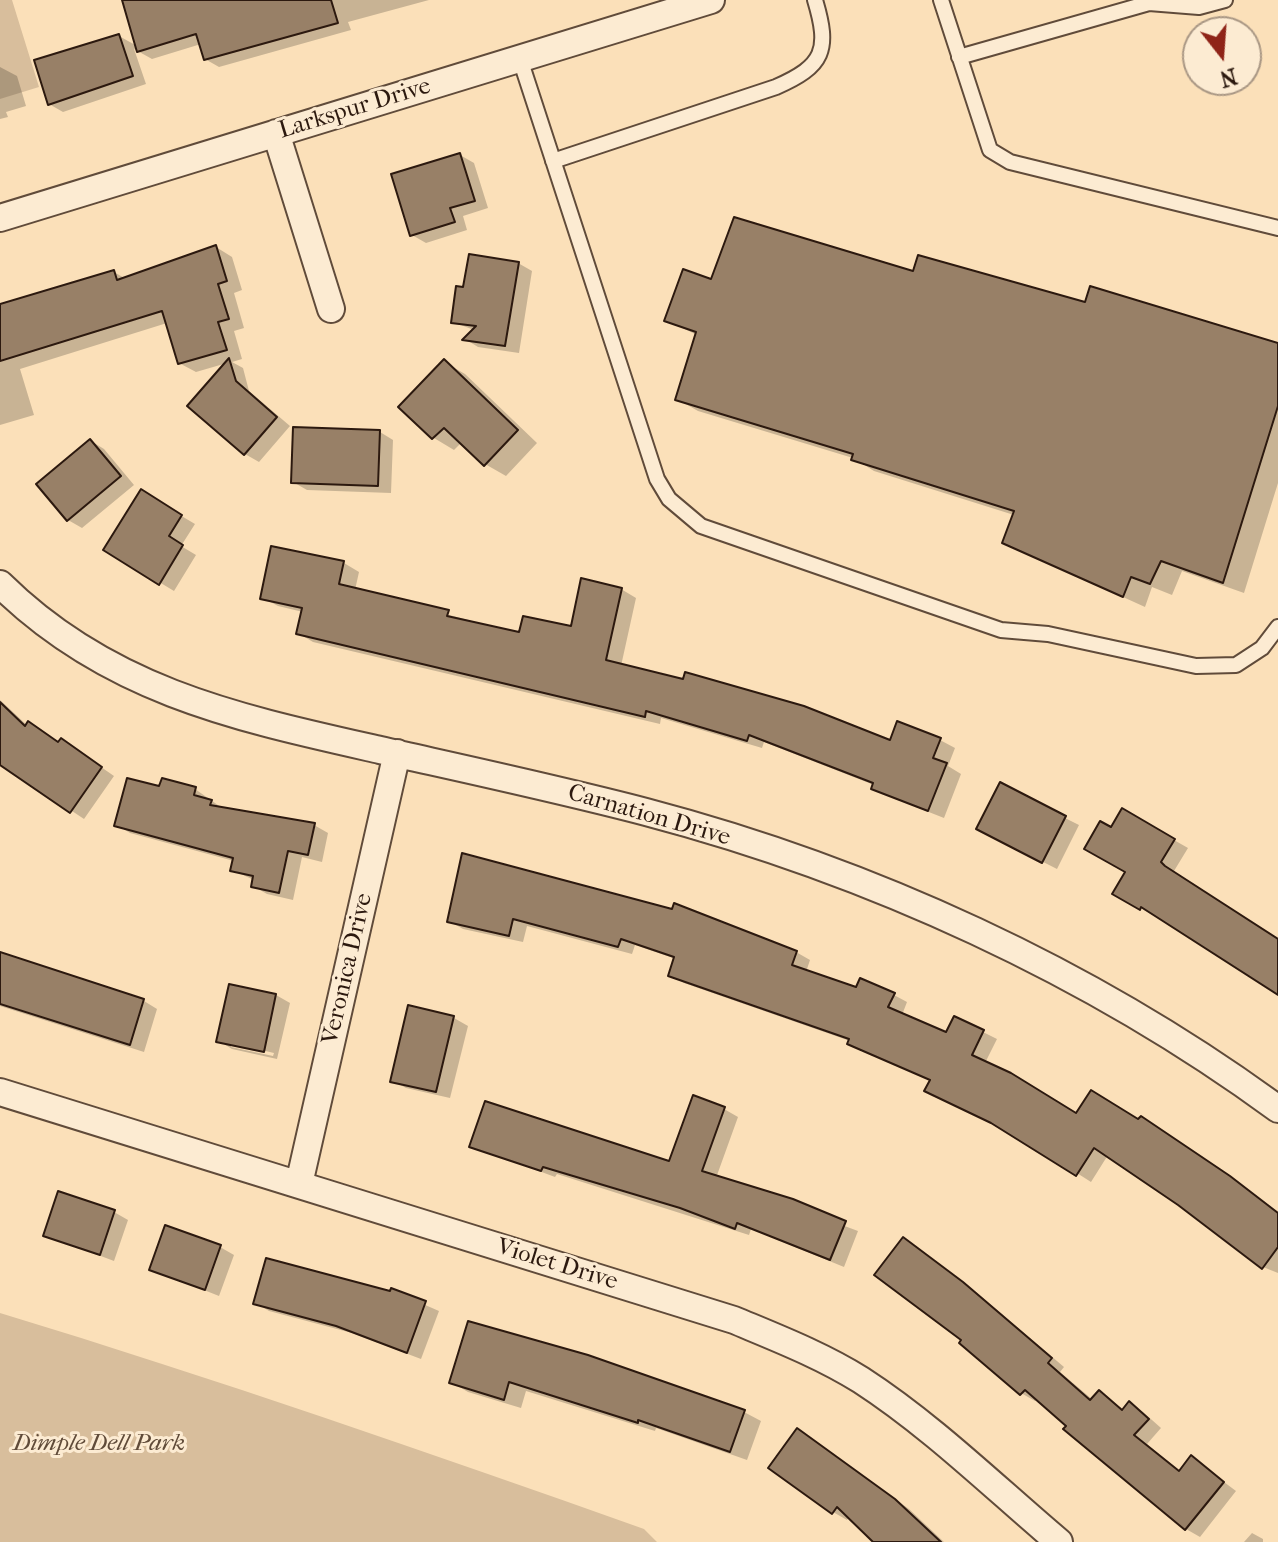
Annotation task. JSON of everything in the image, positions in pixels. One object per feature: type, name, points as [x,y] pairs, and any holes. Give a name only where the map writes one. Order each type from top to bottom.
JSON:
[{"type":"street","name":"Larkspur Drive","points":[[0,218],[711,0]]},
{"type":"street","points":[[276,133],[331,309]]},
{"type":"street","name":"Carnation Drive","points":[[0,584],[76,645],[154,688],[235,717],[649,813],[843,875],[1006,945],[1149,1024],[1278,1109]]},
{"type":"street","name":"Veronica Drive","points":[[299,1184],[397,753]]},
{"type":"street","name":"Violet Drive","points":[[0,1092],[734,1320],[800,1347],[861,1381],[916,1421],[1059,1542]]},
{"type":"lane","points":[[553,161],[776,87],[806,74],[818,60],[823,45],[823,26],[815,0]]},
{"type":"lane","points":[[941,0],[990,150],[1010,162],[1278,228]]},
{"type":"lane","points":[[959,57],[1149,3],[1199,7],[1225,0]]},
{"type":"lane","points":[[520,59],[657,479],[669,499],[701,526],[1001,630],[1048,634],[1196,666],[1236,665],[1262,648],[1278,627]]},
{"type":"green space","points":[[0,0],[12,0],[39,87],[0,99]]},
{"type":"green space","name":"Dimple Dell Park","points":[[0,1313],[243,1390],[484,1472],[644,1529],[657,1542],[0,1542]]},
{"type":"building","points":[[122,0],[331,0],[338,23],[204,60],[196,34],[137,52]]},
{"type":"building","points":[[119,34],[133,76],[48,105],[34,60]]},
{"type":"building","points":[[460,153],[475,201],[450,208],[455,222],[410,236],[391,174]]},
{"type":"building","points":[[734,217],[913,271],[918,255],[1085,302],[1090,286],[1278,343],[1278,406],[1223,583],[1161,561],[1150,584],[1131,577],[1123,597],[1002,543],[1014,511],[851,460],[853,454],[675,400],[696,332],[664,321],[683,269],[711,279]]},
{"type":"building","points":[[216,245],[227,281],[218,284],[229,319],[218,322],[227,350],[178,364],[162,311],[0,361],[0,304],[114,270],[117,280]]},
{"type":"building","points":[[469,254],[519,262],[505,346],[462,340],[476,326],[451,323],[456,286],[463,287]]},
{"type":"building","points":[[229,358],[236,381],[277,417],[244,455],[187,406]]},
{"type":"building","points":[[444,359],[518,430],[484,466],[444,428],[432,439],[398,407]]},
{"type":"building","points":[[293,427],[380,430],[378,486],[291,483]]},
{"type":"building","points":[[90,439],[121,476],[67,521],[36,484]]},
{"type":"building","points":[[141,489],[182,515],[169,536],[183,545],[159,585],[103,550]]},
{"type":"building","points":[[271,546],[344,561],[339,584],[449,610],[447,616],[519,632],[523,616],[571,626],[581,578],[622,588],[606,660],[683,679],[685,672],[804,706],[890,740],[897,721],[941,738],[933,758],[947,763],[928,811],[871,789],[873,783],[749,735],[747,741],[646,711],[645,717],[296,634],[302,608],[260,599]]},
{"type":"building","points":[[0,702],[25,726],[28,721],[58,742],[61,738],[102,767],[70,813],[0,765]]},
{"type":"building","points":[[127,778],[159,786],[162,778],[196,787],[194,795],[212,800],[210,805],[315,823],[308,855],[288,851],[279,893],[251,887],[253,876],[230,871],[233,858],[114,826]]},
{"type":"building","points":[[1000,782],[1066,816],[1042,863],[976,829]]},
{"type":"building","points":[[1122,808],[1175,839],[1161,862],[1165,866],[1278,939],[1278,995],[1141,907],[1140,910],[1112,894],[1125,872],[1084,849],[1100,821],[1111,827]]},
{"type":"building","points":[[462,853],[672,909],[674,903],[797,951],[792,965],[856,987],[860,978],[895,993],[888,1007],[946,1032],[954,1016],[984,1030],[972,1055],[1011,1073],[1076,1113],[1091,1090],[1138,1119],[1141,1116],[1230,1176],[1278,1213],[1278,1247],[1262,1269],[1178,1205],[1094,1148],[1076,1176],[991,1123],[924,1091],[930,1080],[847,1044],[849,1039],[668,976],[674,957],[621,939],[618,947],[513,919],[509,936],[447,922]]},
{"type":"building","points":[[0,952],[144,999],[130,1045],[0,1004]]},
{"type":"building","points":[[229,984],[276,994],[264,1052],[216,1042]]},
{"type":"building","points":[[408,1005],[454,1016],[436,1092],[390,1082]]},
{"type":"building","points":[[693,1095],[725,1107],[702,1171],[793,1199],[846,1221],[830,1260],[737,1223],[735,1229],[680,1208],[543,1167],[541,1171],[469,1147],[485,1101],[669,1161]]},
{"type":"building","points":[[58,1191],[115,1210],[100,1255],[43,1236]]},
{"type":"building","points":[[165,1225],[221,1245],[205,1290],[149,1270]]},
{"type":"building","points":[[903,1237],[963,1282],[1052,1358],[1048,1363],[1090,1400],[1099,1390],[1122,1410],[1129,1401],[1149,1419],[1134,1435],[1179,1471],[1191,1455],[1224,1482],[1185,1530],[1063,1429],[1066,1426],[1025,1390],[1020,1395],[959,1343],[961,1340],[874,1275]]},
{"type":"building","points":[[266,1258],[390,1291],[391,1288],[426,1301],[407,1353],[336,1326],[253,1304]]},
{"type":"building","points":[[468,1321],[588,1355],[745,1410],[730,1452],[638,1420],[638,1423],[509,1382],[504,1400],[449,1383]]},
{"type":"building","points":[[797,1428],[895,1499],[941,1542],[873,1542],[837,1507],[832,1514],[768,1468]]}]
